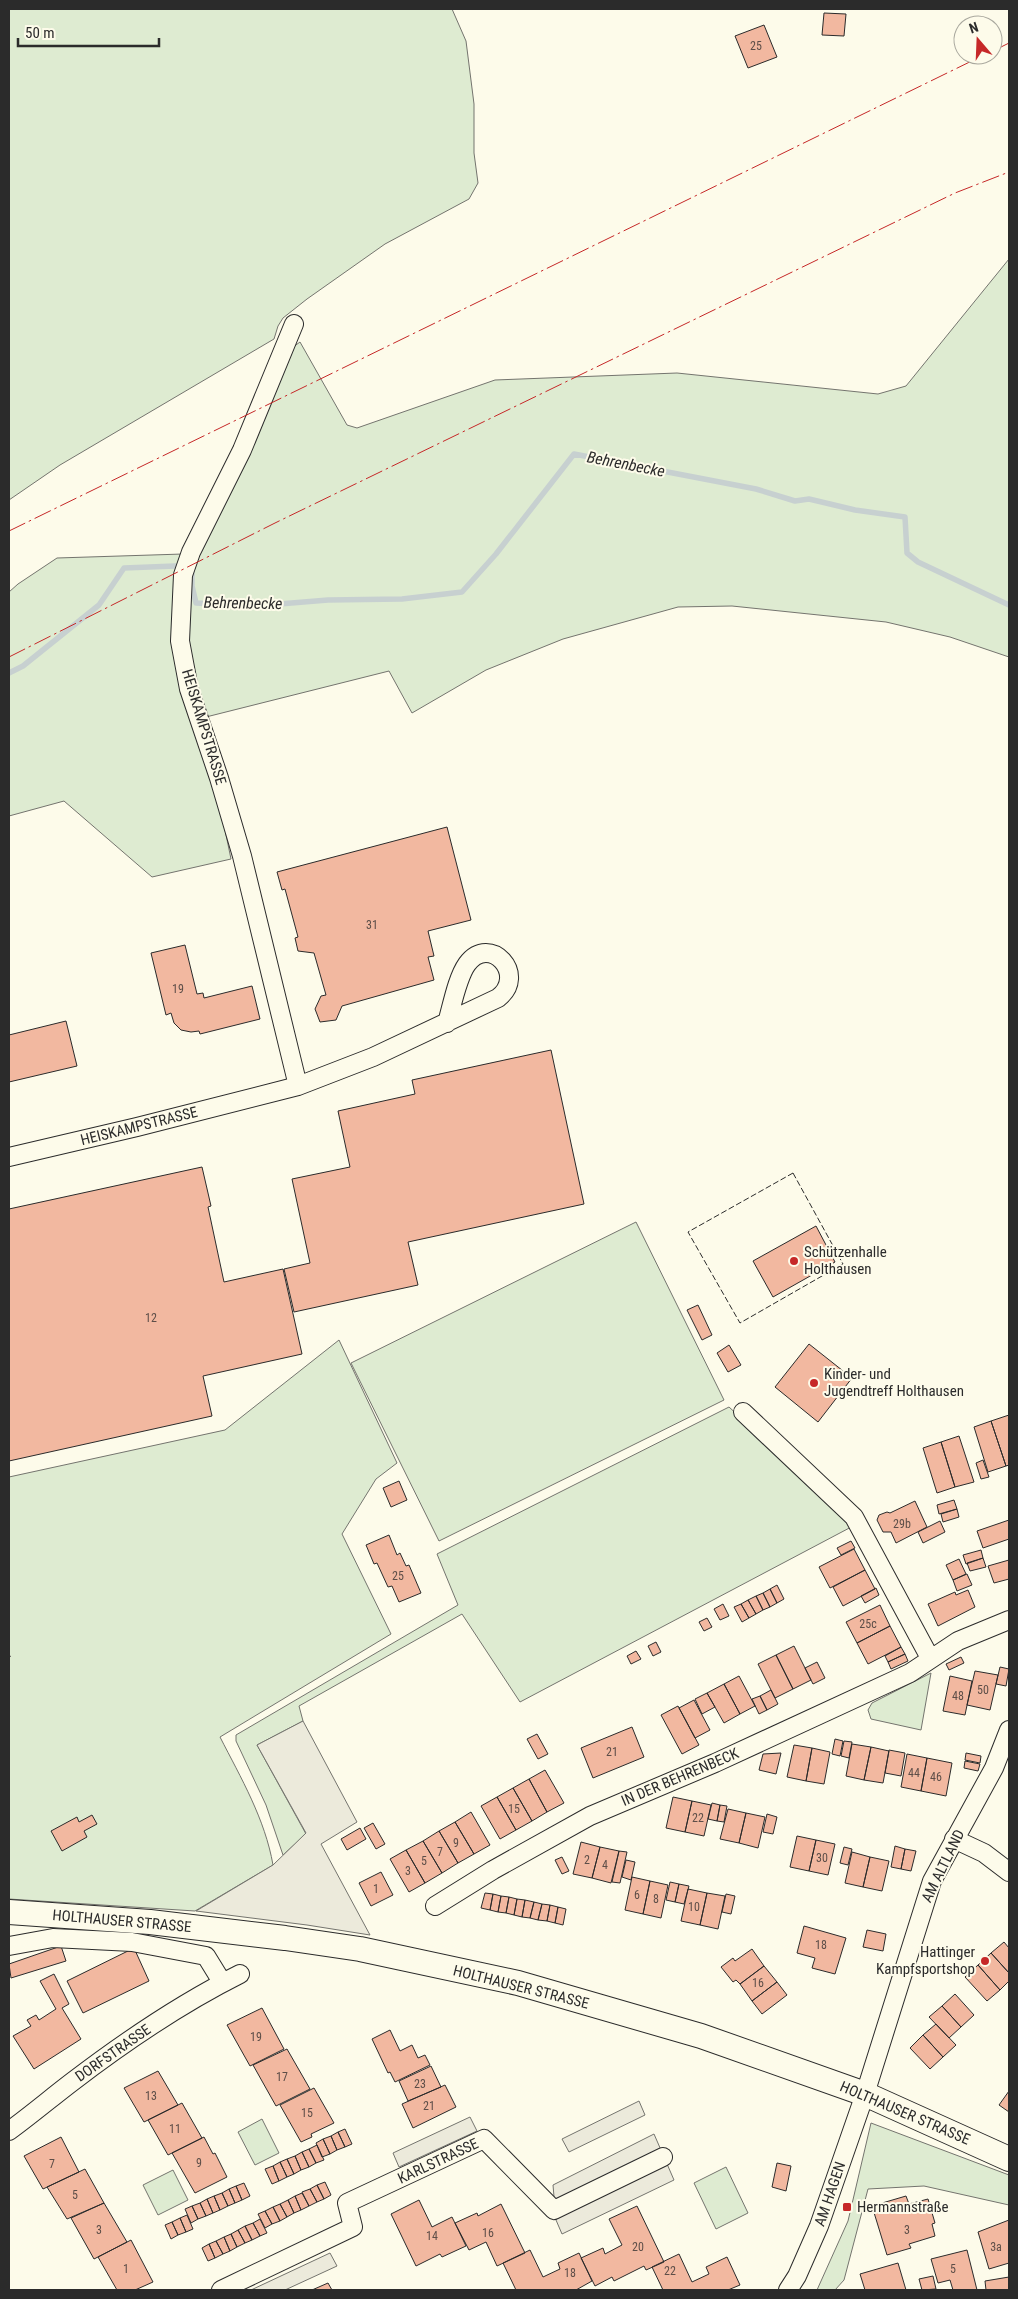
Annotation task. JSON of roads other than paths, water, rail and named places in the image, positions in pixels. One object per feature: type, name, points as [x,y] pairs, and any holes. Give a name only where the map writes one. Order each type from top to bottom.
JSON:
[{"type":"street","name":"HEISKAMPSTRASSE","points":[[294,324],[242,450],[191,552],[182,583],[180,641],[189,689],[219,778],[242,856],[298,1086]]},
{"type":"street","name":"HEISKAMPSTRASSE","points":[[9,1157],[298,1086],[373,1057],[447,1023]]},
{"type":"street","points":[[743,1412],[854,1517],[930,1658]]},
{"type":"street","name":"IN DER BEHRENBECK","points":[[435,1906],[486,1874],[590,1816],[715,1763],[902,1677],[958,1641],[1009,1620]]},
{"type":"street","name":"AM ALTLAND","points":[[865,2094],[932,1882],[994,1768],[1009,1730]]},
{"type":"street","points":[[954,1839],[984,1853],[1009,1872]]},
{"type":"street","name":"HOLTHAUSER STRASSE","points":[[9,1912],[150,1922],[285,1938],[360,1949],[518,1983],[701,2036],[865,2094],[1009,2159]]},
{"type":"street","points":[[9,1946],[53,1938],[132,1942],[206,1956],[222,1982]]},
{"type":"street","name":"DORFSTRASSE","points":[[9,2131],[72,2082],[137,2036],[222,1982],[240,1974]]},
{"type":"street","name":"AM HAGEN","points":[[788,2290],[797,2276],[819,2226],[865,2094]]},
{"type":"street","name":"KARLSTRASSE","points":[[221,2290],[353,2227],[347,2203],[484,2139],[554,2210],[663,2157]]},
{"type":"waterway","name":"Behrenbecke","points":[[192,574],[192,586],[196,603],[255,606],[328,600],[402,599],[462,592],[496,554],[574,454],[756,489],[795,501],[809,499],[855,510],[905,517],[907,553],[918,562],[1009,605]]},
{"type":"waterway","name":"Behrenbecke","points":[[9,673],[23,666],[99,605],[124,568],[175,566]]},
{"type":"place","name":"Schützenhalle Holthausen","points":[[794,1261]]},
{"type":"place","name":"Kinder- und Jugendtreff Holthausen","points":[[814,1383]]},
{"type":"place","name":"Hattinger Kampfsportshop","points":[[985,1961]]},
{"type":"place","name":"Hermannstraße","points":[[847,2207]]}]
